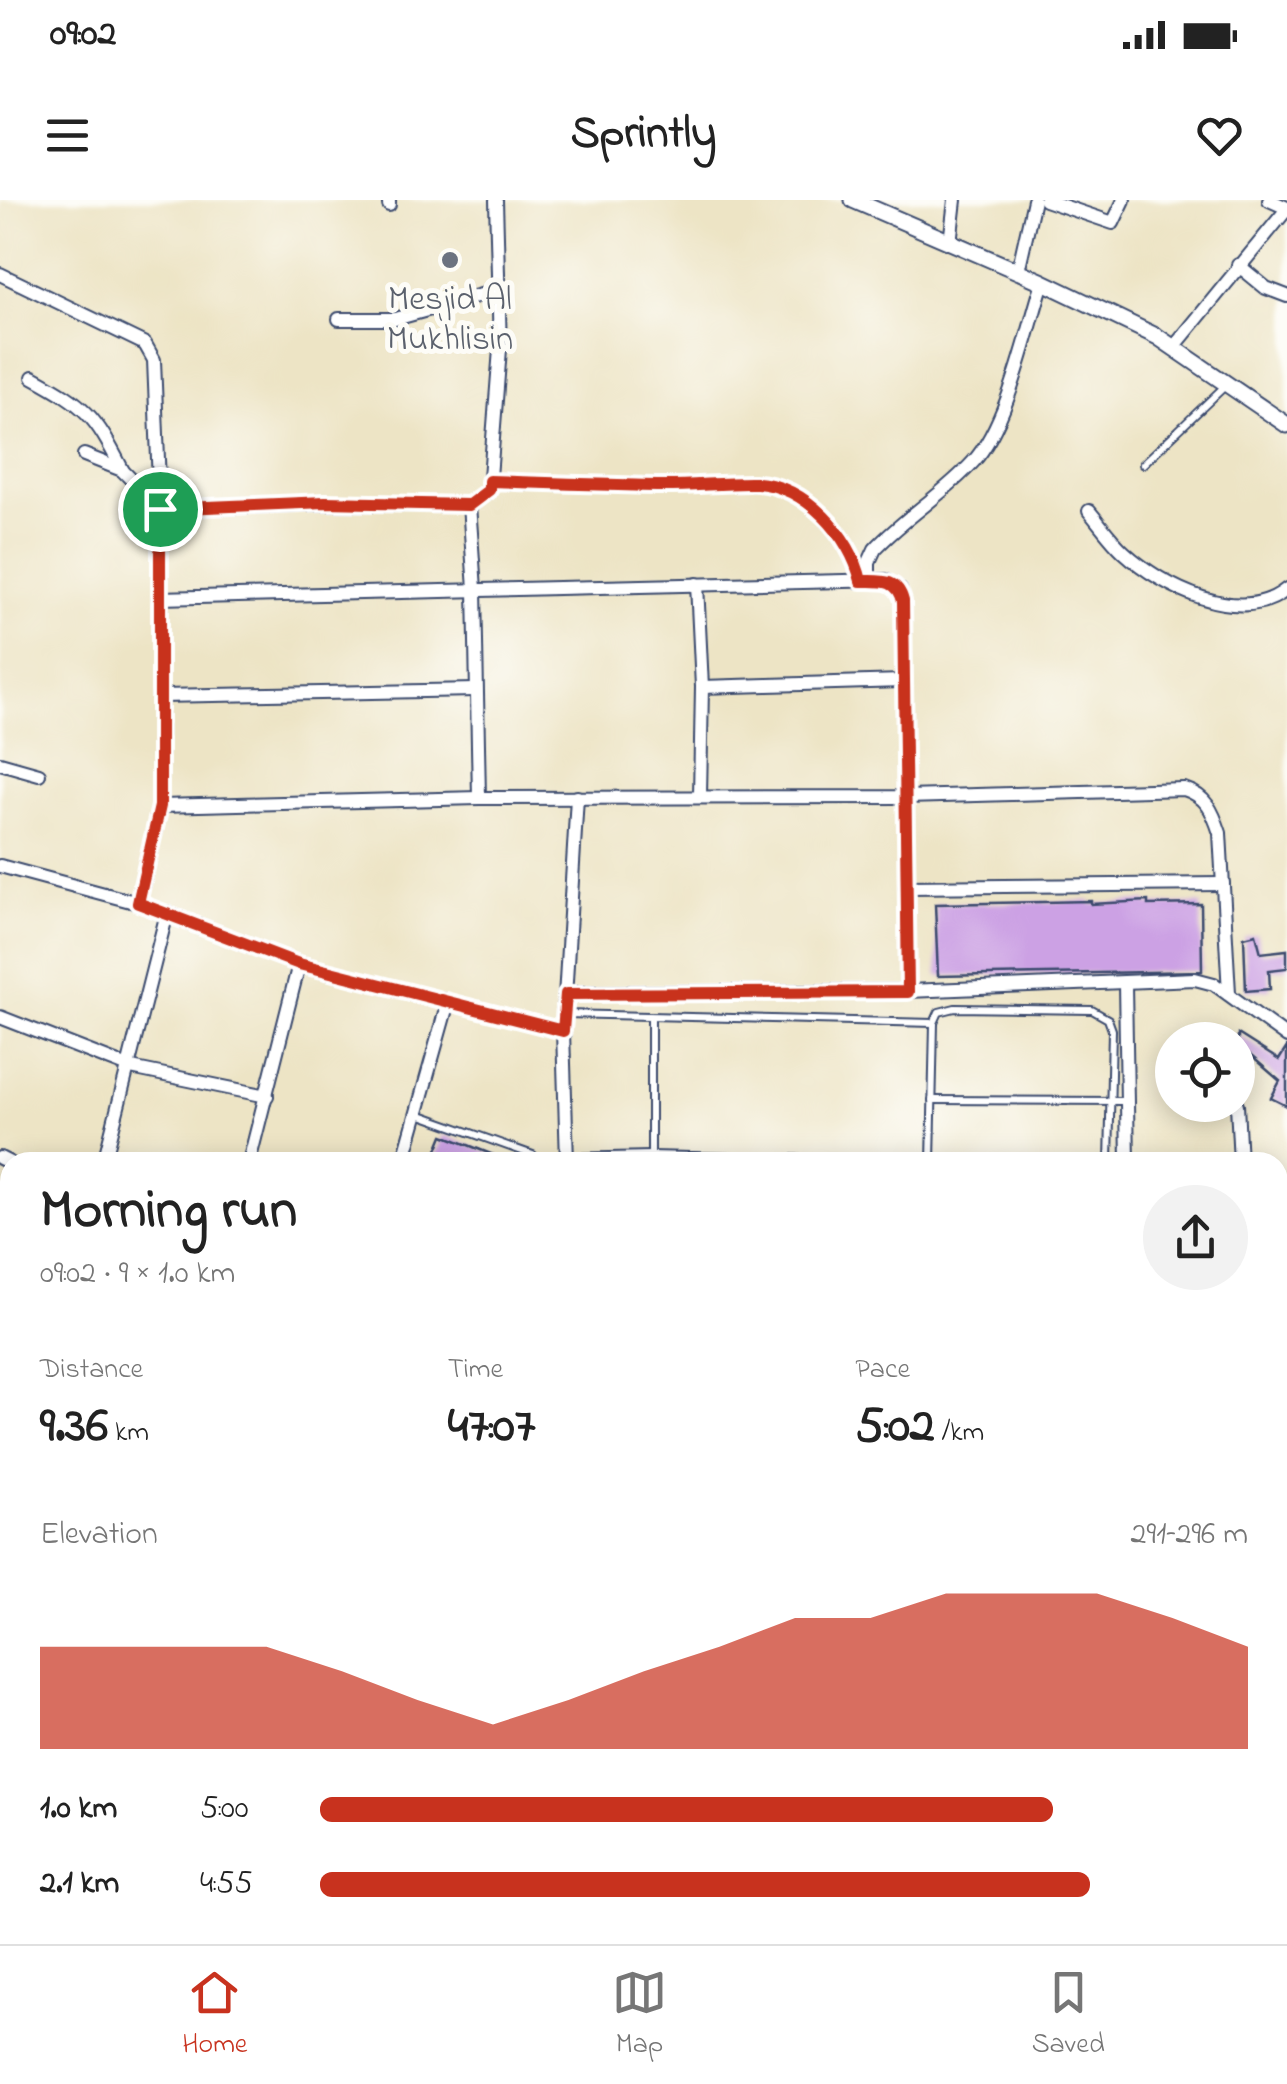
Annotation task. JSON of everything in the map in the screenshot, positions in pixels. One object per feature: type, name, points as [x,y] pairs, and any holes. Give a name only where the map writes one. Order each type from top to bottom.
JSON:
[{"type":"street","points":[[33,377],[86,410],[122,470],[160,509],[325,502],[469,505],[489,490],[500,350],[496,200]]},
{"type":"street","points":[[950,243],[955,200]]},
{"type":"street","points":[[1018,271],[1034,200]]},
{"type":"street","points":[[1046,200],[1113,223],[1124,200]]},
{"type":"street","points":[[1174,347],[1287,208],[1269,200]]},
{"type":"street","points":[[857,201],[1044,282],[1174,347],[1287,425]]},
{"type":"street","points":[[1238,266],[1266,288],[1287,296]]},
{"type":"street","points":[[0,274],[145,344],[154,360],[160,509],[160,806],[138,903]]},
{"type":"street","points":[[865,581],[875,550],[959,476],[986,444],[1002,411],[1044,282]]},
{"type":"street","points":[[339,319],[395,319],[499,290]]},
{"type":"street","points":[[84,454],[122,470]]},
{"type":"street","points":[[489,481],[664,486],[761,483],[799,498],[844,537],[865,581]]},
{"type":"street","points":[[469,505],[475,589],[479,798]]},
{"type":"street","points":[[1088,510],[1125,554],[1195,598],[1222,604],[1250,602],[1267,600],[1287,589]]},
{"type":"street","points":[[158,598],[886,580],[894,584],[902,595],[908,992]]},
{"type":"street","points":[[698,584],[702,686],[700,796]]},
{"type":"street","points":[[702,686],[903,680]]},
{"type":"street","points":[[158,696],[476,690]]},
{"type":"street","points":[[0,763],[39,774]]},
{"type":"street","points":[[160,806],[479,798],[906,797],[1184,789],[1203,799],[1213,811],[1220,833],[1229,994]]},
{"type":"street","points":[[568,1152],[563,1031],[577,797]]},
{"type":"street","points":[[0,866],[138,903],[299,964],[563,1031]]},
{"type":"street","points":[[906,886],[1223,884]]},
{"type":"street","points":[[107,1152],[167,913]]},
{"type":"street","points":[[252,1152],[299,964]]},
{"type":"street","points":[[566,994],[908,992],[1195,979],[1214,984],[1287,1037]]},
{"type":"street","points":[[1125,984],[1119,1102],[1126,1152]]},
{"type":"street","points":[[406,1152],[448,1002]]},
{"type":"street","points":[[0,1018],[130,1068],[266,1096]]},
{"type":"street","points":[[1238,1122],[1239,1152]]},
{"type":"lane","points":[[1143,464],[1228,384]]},
{"type":"lane","points":[[931,1152],[934,1023],[939,1012],[956,1008],[1092,1010],[1108,1019],[1119,1102],[1111,1152]]},
{"type":"lane","points":[[564,1014],[934,1023]]},
{"type":"lane","points":[[651,1017],[651,1152]]},
{"type":"lane","points":[[932,1100],[1119,1102]]},
{"type":"lane","points":[[416,1113],[527,1152]]},
{"type":"building","points":[[935,904],[1201,904],[1202,971],[938,976]]},
{"type":"building","points":[[1256,934],[1261,953],[1287,950],[1287,968],[1269,970],[1270,989],[1246,991],[1244,937]]},
{"type":"building","points":[[1255,1045],[1279,1060],[1287,1047],[1287,1106],[1271,1098],[1280,1081],[1255,1059]]},
{"type":"building","points":[[443,1135],[486,1152],[436,1152]]},
{"type":"place","name":"Mesjid Al Mukhlisin","points":[[450,260]]},
{"type":"route","points":[[489,481],[664,486],[761,483],[799,498],[844,537],[856,558],[861,581],[886,580],[902,595],[908,992],[566,994],[563,1031],[299,964],[138,903],[160,806],[160,509],[325,502],[469,505],[489,490],[489,481]]}]
